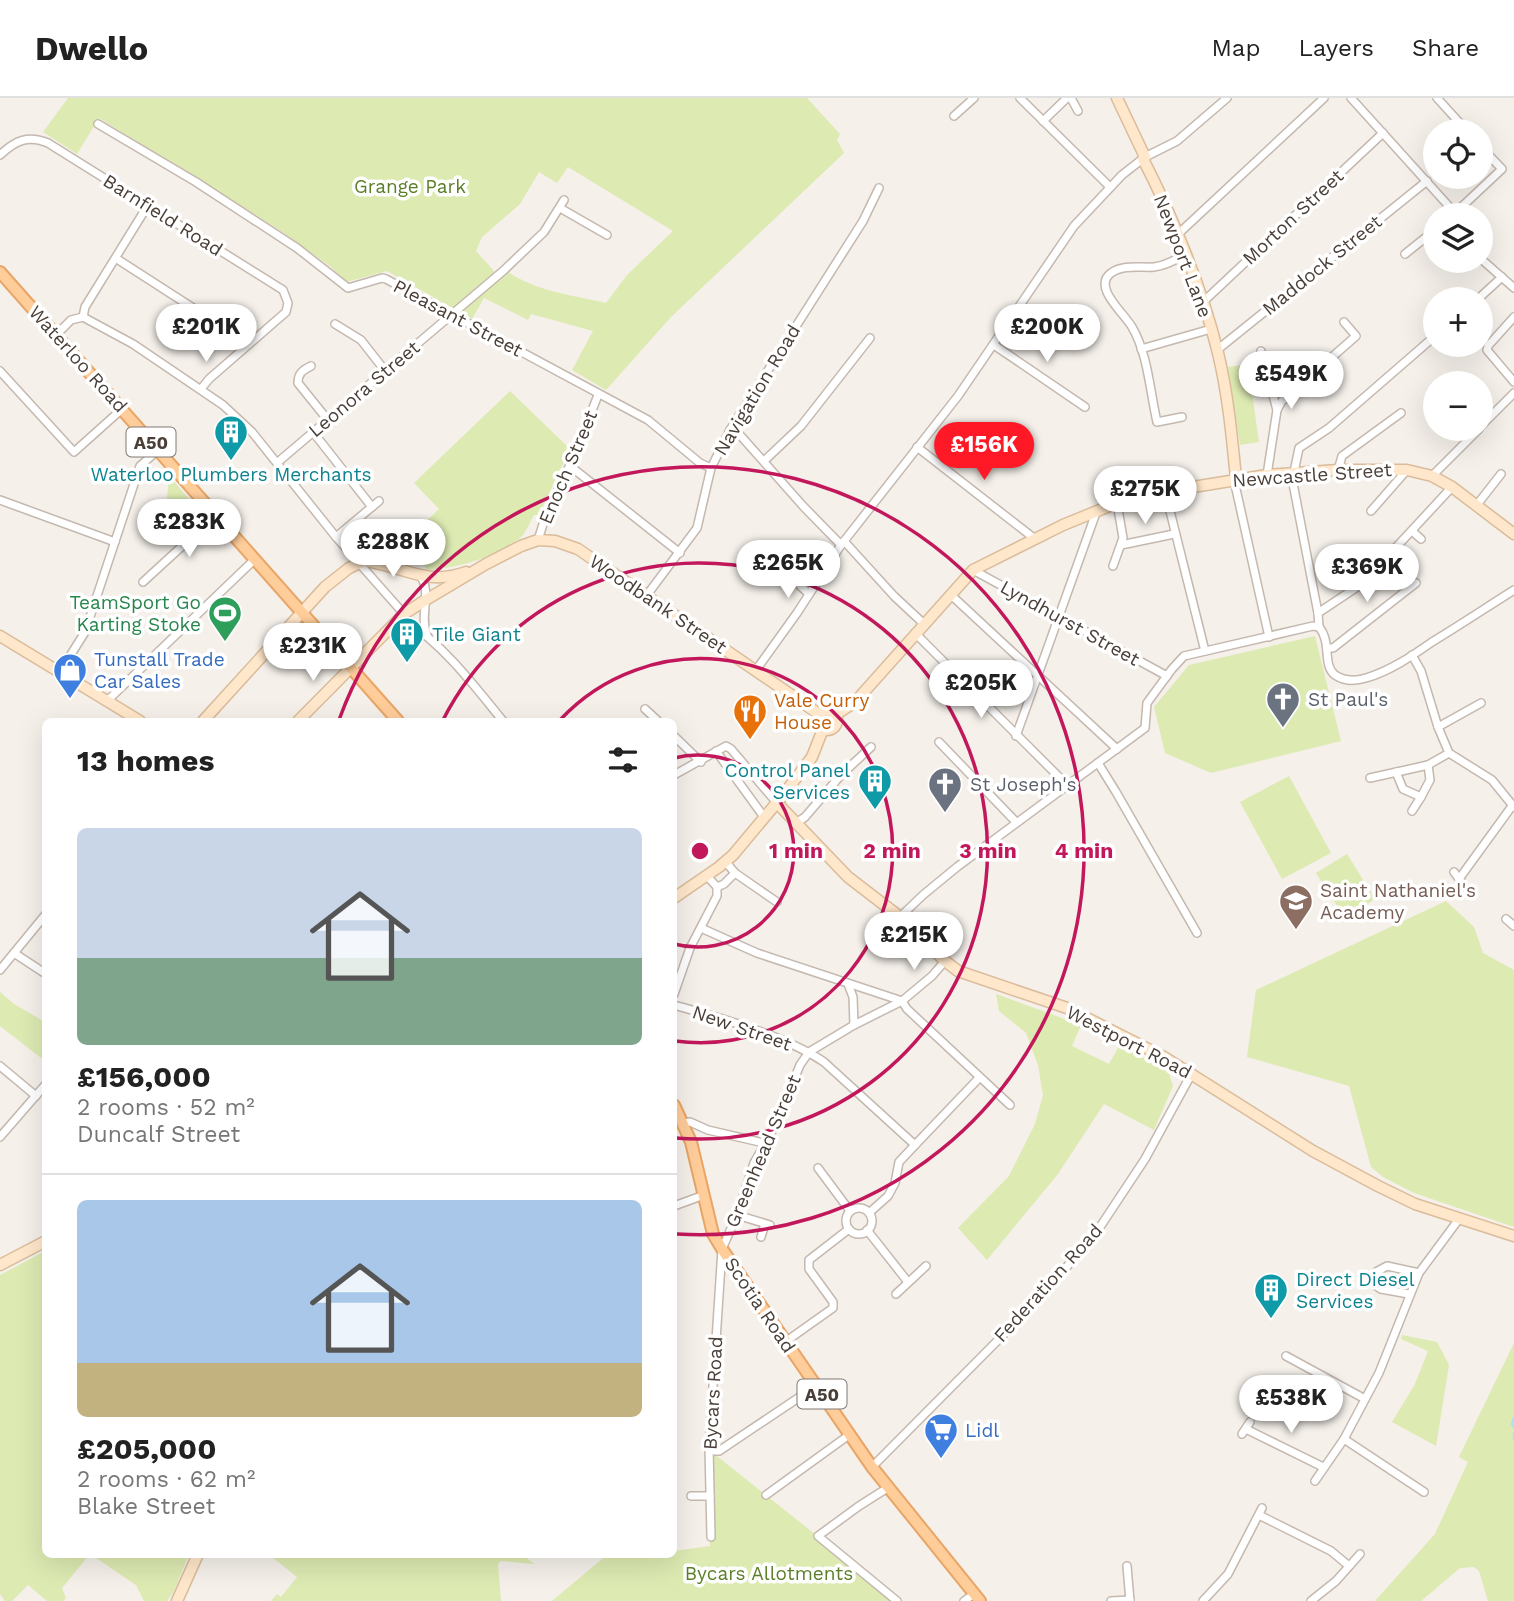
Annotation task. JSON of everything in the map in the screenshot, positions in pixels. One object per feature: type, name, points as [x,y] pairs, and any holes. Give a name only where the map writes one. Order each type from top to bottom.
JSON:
[{"type":"main road","name":"Newport Lane","points":[[1116,98],[1144,158],[1203,302],[1217,350],[1235,479]]},
{"type":"main road","name":"Waterloo Road","points":[[0,272],[350,667]]},
{"type":"main road","name":"Newcastle Street","points":[[835,715],[855,702],[973,570],[1117,503],[1165,491],[1267,475],[1338,470],[1407,470],[1432,476],[1452,487],[1514,534]]},
{"type":"main road","points":[[301,718],[404,614],[486,565],[538,540]]},
{"type":"main road","name":"Woodbank Street","points":[[538,540],[555,541],[578,549],[820,714]]},
{"type":"main road","points":[[206,718],[325,587],[360,562],[378,564],[421,578],[458,575],[486,565]]},
{"type":"main road","points":[[0,636],[136,718]]},
{"type":"main road","name":"A50","points":[[350,667],[395,718]]},
{"type":"main road","points":[[827,710],[835,715],[835,726],[823,729],[817,722],[820,714],[827,710]]},
{"type":"main road","points":[[677,896],[725,861],[777,803],[812,757],[823,729]]},
{"type":"main road","name":"Westport Road","points":[[777,803],[848,877],[901,918],[945,961],[974,978],[1067,1008],[1164,1057],[1336,1164],[1415,1204],[1514,1236]]},
{"type":"main road","name":"A50","points":[[677,1112],[682,1123]]},
{"type":"main road","name":"Scotia Road","points":[[682,1123],[691,1142],[713,1234],[722,1249],[872,1467],[977,1598]]},
{"type":"main road","points":[[0,1265],[42,1243]]},
{"type":"main road","points":[[177,1601],[196,1558]]},
{"type":"street","points":[[954,116],[974,98]]},
{"type":"street","points":[[1020,98],[1110,187]]},
{"type":"street","points":[[1043,121],[1069,98],[1078,111]]},
{"type":"street","points":[[756,670],[842,543],[958,396],[1074,226],[1122,175],[1144,158],[1177,141],[1227,98]]},
{"type":"street","points":[[1177,236],[1324,98]]},
{"type":"street","points":[[1351,98],[1423,177]]},
{"type":"street","points":[[1437,98],[1456,119]]},
{"type":"street","name":"Pleasant Street","points":[[98,124],[297,248],[333,275],[342,286],[348,288],[382,278],[648,420],[700,463],[711,468]]},
{"type":"street","name":"Morton Street","points":[[1203,302],[1383,133]]},
{"type":"street","name":"Barnfield Road","points":[[0,155],[11,144],[30,138],[48,143],[283,290],[288,303],[286,312],[249,344]]},
{"type":"street","points":[[1493,160],[1502,169],[1493,177]]},
{"type":"street","name":"Maddock Street","points":[[1217,350],[1423,184]]},
{"type":"street","name":"Navigation Road","points":[[647,595],[697,528],[711,468],[730,430],[863,220],[879,188]]},
{"type":"street","points":[[1434,189],[1445,203]]},
{"type":"street","points":[[1466,203],[1481,189]]},
{"type":"street","name":"Leonora Street","points":[[278,462],[496,277],[544,232],[562,204],[607,235]]},
{"type":"street","points":[[83,317],[85,307],[148,205]]},
{"type":"street","points":[[1405,254],[1423,240]]},
{"type":"street","points":[[1182,417],[1157,422],[1141,349],[1130,323],[1106,293],[1104,285],[1109,274],[1126,268],[1156,267],[1184,255]]},
{"type":"street","points":[[117,259],[249,344],[201,389]]},
{"type":"street","points":[[1493,269],[1514,288]]},
{"type":"street","points":[[1491,287],[1502,277]]},
{"type":"street","points":[[57,335],[71,320],[83,317],[133,344],[201,389],[241,420],[278,462],[336,537],[404,614]]},
{"type":"street","points":[[1514,317],[1488,346],[1488,350],[1514,382]]},
{"type":"street","points":[[1267,475],[1277,410],[1282,401],[1356,336],[1344,321]]},
{"type":"street","points":[[335,324],[360,340],[386,372]]},
{"type":"street","points":[[1141,349],[1211,330]]},
{"type":"street","points":[[764,461],[801,426],[870,338]]},
{"type":"street","points":[[994,345],[1082,402]]},
{"type":"street","points":[[1423,346],[1329,428],[1299,447],[1293,473],[1299,520],[1318,613],[1318,627],[1326,636],[1328,664],[1338,678],[1346,680],[1364,678],[1388,670],[1514,590]]},
{"type":"street","points":[[1261,351],[1277,410]]},
{"type":"street","points":[[311,366],[301,371],[298,383],[327,419]]},
{"type":"street","points":[[3,375],[74,452],[122,409]]},
{"type":"street","points":[[1493,415],[1514,393]]},
{"type":"street","name":"Enoch Street","points":[[538,540],[598,395]]},
{"type":"street","points":[[1338,470],[1342,456],[1401,412]]},
{"type":"street","points":[[730,430],[740,435],[803,506],[923,624]]},
{"type":"street","points":[[313,432],[372,507]]},
{"type":"street","points":[[1432,476],[1467,441]]},
{"type":"street","points":[[917,447],[1035,539]]},
{"type":"street","points":[[60,672],[85,632],[140,467],[158,450]]},
{"type":"street","points":[[570,466],[680,552]]},
{"type":"street","points":[[1371,511],[1407,470]]},
{"type":"street","points":[[1476,506],[1501,474]]},
{"type":"street","points":[[1235,479],[1269,637]]},
{"type":"street","points":[[1318,613],[1363,583],[1452,487]]},
{"type":"street","points":[[1165,491],[1205,651]]},
{"type":"street","points":[[0,500],[115,542]]},
{"type":"street","points":[[336,537],[379,501]]},
{"type":"street","points":[[1114,566],[1122,542],[1117,503]]},
{"type":"street","points":[[1016,736],[1097,510]]},
{"type":"street","points":[[143,582],[216,515]]},
{"type":"street","points":[[1412,531],[1421,539]]},
{"type":"street","points":[[1122,542],[1174,534]]},
{"type":"street","points":[[1293,545],[1304,543]]},
{"type":"street","points":[[107,701],[254,560]]},
{"type":"street","points":[[778,565],[809,594]]},
{"type":"street","name":"Lyndhurst Street","points":[[973,570],[1167,676]]},
{"type":"street","points":[[421,578],[426,587],[423,622],[429,639]]},
{"type":"street","points":[[1328,648],[1333,648],[1416,583]]},
{"type":"street","points":[[951,594],[1117,749]]},
{"type":"street","points":[[396,624],[407,622],[429,639],[470,680],[501,718]]},
{"type":"street","points":[[901,918],[923,895],[1016,822],[1145,728],[1147,703],[1184,656],[1318,627]]},
{"type":"street","points":[[915,633],[1067,785]]},
{"type":"street","points":[[1412,655],[1421,671],[1449,753],[1492,780],[1513,807],[1456,875],[1465,887]]},
{"type":"street","points":[[1438,727],[1478,707]]},
{"type":"street","points":[[646,713],[654,718]]},
{"type":"street","points":[[677,739],[701,762]]},
{"type":"street","points":[[939,742],[1016,822]]},
{"type":"street","points":[[677,774],[726,746],[777,803]]},
{"type":"street","points":[[796,823],[805,817],[871,747]]},
{"type":"street","points":[[716,751],[764,817]]},
{"type":"street","points":[[1370,778],[1428,765],[1449,753]]},
{"type":"street","points":[[1098,763],[1197,933]]},
{"type":"street","points":[[1412,811],[1430,780],[1428,765]]},
{"type":"street","points":[[1396,772],[1403,789],[1421,797]]},
{"type":"street","points":[[725,861],[735,873],[777,902]]},
{"type":"street","points":[[717,887],[735,873]]},
{"type":"street","points":[[677,985],[690,948],[717,897],[717,887],[706,876]]},
{"type":"street","points":[[0,970],[42,919]]},
{"type":"street","points":[[1506,919],[1513,928]]},
{"type":"street","points":[[701,928],[757,953],[774,957],[782,964],[902,1001],[907,1009],[1010,1105]]},
{"type":"street","points":[[14,953],[42,971]]},
{"type":"street","name":"Greenhead Street","points":[[722,1249],[764,1143],[775,1126],[800,1065],[809,1052],[902,1001],[932,976],[945,961]]},
{"type":"street","points":[[848,984],[853,997],[854,1025]]},
{"type":"street","name":"New Street","points":[[677,1006],[727,1021],[809,1052],[824,1062],[915,1145]]},
{"type":"street","points":[[0,1066],[36,1096]]},
{"type":"street","name":"Federation Road","points":[[872,1467],[1021,1317],[1100,1227],[1145,1159],[1192,1073]]},
{"type":"street","points":[[869,1213],[888,1196],[895,1183],[899,1162],[979,1078]]},
{"type":"street","points":[[0,1137],[42,1089]]},
{"type":"street","points":[[682,1123],[690,1122],[708,1130],[764,1143]]},
{"type":"street","points":[[818,1168],[850,1211]]},
{"type":"street","points":[[677,1205],[704,1195]]},
{"type":"street","points":[[859,1208],[869,1213],[872,1220],[867,1230],[856,1233],[849,1229],[846,1219],[850,1211],[859,1208]]},
{"type":"street","points":[[737,1215],[769,1225],[761,1237]]},
{"type":"street","points":[[1315,1481],[1344,1439],[1379,1373],[1419,1273],[1459,1219]]},
{"type":"street","points":[[785,1342],[833,1308],[833,1302],[809,1269],[809,1260],[849,1229]]},
{"type":"street","points":[[867,1230],[908,1282]]},
{"type":"street","name":"Bycars Road","points":[[711,1537],[709,1447],[722,1249]]},
{"type":"street","points":[[896,1294],[926,1266]]},
{"type":"street","points":[[1409,1294],[1381,1289],[1375,1285],[1376,1272],[1387,1266],[1419,1273]]},
{"type":"street","points":[[1286,1356],[1365,1399]]},
{"type":"street","points":[[709,1447],[719,1451],[816,1386]]},
{"type":"street","points":[[1246,1428],[1323,1468]]},
{"type":"street","points":[[766,1495],[849,1435]]},
{"type":"street","points":[[1344,1439],[1424,1492]]},
{"type":"street","points":[[1410,1484],[1415,1475]]},
{"type":"street","points":[[889,1487],[818,1536],[897,1601]]},
{"type":"street","points":[[691,1496],[710,1493]]},
{"type":"street","points":[[1203,1601],[1228,1574],[1260,1511],[1331,1551],[1349,1566]]},
{"type":"street","points":[[1311,1601],[1336,1581],[1360,1554]]},
{"type":"street","points":[[1111,1601],[1130,1601],[1127,1566]]},
{"type":"street","points":[[964,1601],[977,1598]]},
{"type":"green space","name":"Grange Park","points":[[68,98],[807,98],[840,134],[837,140],[844,153],[671,317],[606,390],[572,370],[593,331],[531,314],[528,320],[484,298],[472,319],[387,271],[346,282],[331,267],[281,231],[99,118],[77,154],[43,132]],"holes":[[[568,167],[673,231],[627,275],[606,303],[537,286],[512,275],[502,267],[495,272],[476,251],[482,237],[520,204],[539,172],[557,183]]]},
{"type":"green space","points":[[1248,364],[1259,442],[1240,445],[1228,367]]},
{"type":"green space","points":[[510,391],[570,449],[539,515],[534,515],[520,538],[475,561],[427,570],[416,551],[413,534],[439,509],[414,483]]},
{"type":"green space","points":[[169,476],[205,517],[181,515],[167,499]]},
{"type":"green space","points":[[1315,636],[1341,741],[1211,773],[1165,753],[1154,707],[1189,665]]},
{"type":"green space","points":[[1289,776],[1331,853],[1282,879],[1240,802]]},
{"type":"green space","points":[[1347,854],[1375,899],[1345,918],[1316,873]]},
{"type":"green space","points":[[1446,901],[1474,927],[1483,953],[1514,970],[1514,1227],[1414,1193],[1383,1177],[1371,1167],[1349,1086],[1247,1057],[1256,990]]},
{"type":"green space","points":[[0,992],[14,1004],[42,1020],[42,1059],[0,1026]]},
{"type":"green space","points":[[996,994],[1081,1025],[1072,1046],[1109,1064],[1120,1044],[1169,1073],[1173,1086],[1154,1130],[1104,1104],[1058,1174],[987,1260],[958,1228],[1009,1176],[1035,1124],[1043,1095],[1038,1065],[1026,1033],[999,1011]]},
{"type":"green space","points":[[42,1253],[42,1558],[87,1558],[62,1588],[66,1598],[63,1601],[47,1601],[28,1585],[12,1601],[5,1601],[0,1594],[0,1275]]},
{"type":"green space","points":[[1402,1335],[1437,1342],[1449,1365],[1436,1446],[1392,1422],[1415,1384],[1428,1351],[1401,1339]]},
{"type":"green space","points":[[1514,1343],[1514,1601],[1488,1601],[1479,1571],[1474,1567],[1460,1568],[1421,1601],[1375,1601],[1435,1534],[1468,1462],[1459,1457]]},
{"type":"green space","name":"Bycars Allotments","points":[[709,1447],[718,1457],[899,1601],[552,1601],[603,1558],[677,1558],[677,1551],[710,1546]]},
{"type":"green space","points":[[96,1558],[187,1558],[167,1601],[144,1601],[136,1585]]},
{"type":"green space","points":[[273,1558],[527,1558],[534,1564],[501,1561],[498,1564],[501,1601],[271,1601],[277,1594],[281,1597],[297,1577]]},
{"type":"waterway","points":[[1514,1418],[1514,1427]]},
{"type":"waterway","points":[[1514,1433],[1514,1439]]},
{"type":"place","name":"Waterloo Plumbers Merchants","points":[[231,462]]},
{"type":"place","name":"TeamSport Go Karting Stoke","points":[[225,643]]},
{"type":"place","name":"Tile Giant","points":[[407,664]]},
{"type":"place","name":"Tunstall Trade Car Sales","points":[[70,700]]},
{"type":"place","name":"St Paul's","points":[[1283,729]]},
{"type":"place","name":"Vale Curry House","points":[[750,741]]},
{"type":"place","name":"Control Panel Services","points":[[875,811]]},
{"type":"place","name":"St Joseph's","points":[[945,814]]},
{"type":"place","name":"Saint Nathaniel's Academy","points":[[1296,931]]},
{"type":"place","name":"Direct Diesel Services","points":[[1271,1320]]},
{"type":"place","name":"Lidl","points":[[941,1460]]}]
